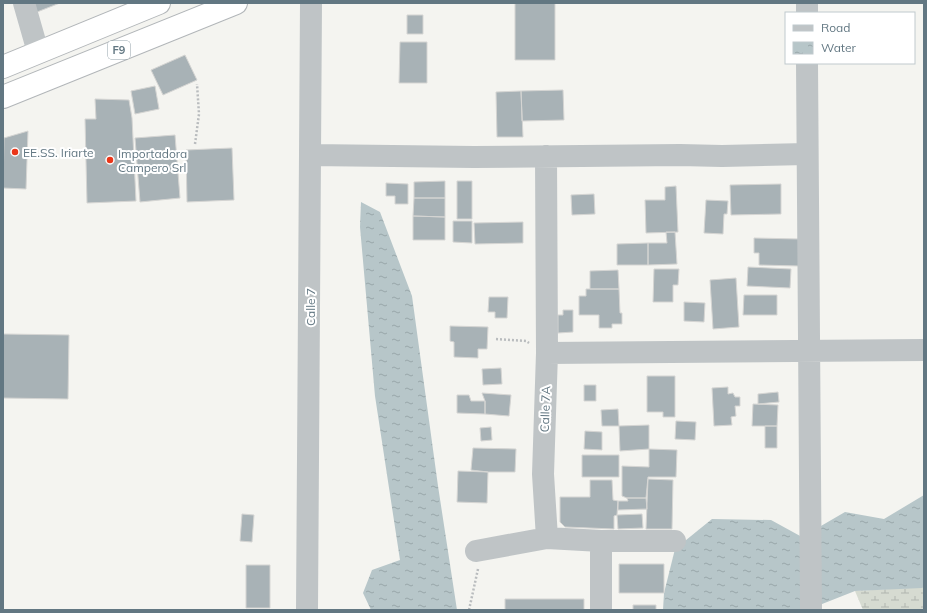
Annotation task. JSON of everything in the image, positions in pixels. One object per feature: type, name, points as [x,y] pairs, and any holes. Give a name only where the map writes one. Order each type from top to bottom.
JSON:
[{"type":"highway","name":"F9","points":[[3,67],[159,3]]},
{"type":"highway","name":"F9","points":[[3,97],[236,3]]},
{"type":"street","points":[[24,3],[38,52]]},
{"type":"street","name":"Calle 7","points":[[308,610],[311,3]]},
{"type":"street","points":[[807,64],[806,154],[810,350],[811,610]]},
{"type":"street","points":[[311,155],[722,156],[806,154]]},
{"type":"street","name":"Calle 7A","points":[[546,156],[547,353],[543,474],[547,538]]},
{"type":"street","points":[[547,353],[924,350]]},
{"type":"street","points":[[476,551],[547,538],[601,541],[675,541]]},
{"type":"street","points":[[601,541],[601,610]]},
{"type":"path","points":[[195,144],[199,114],[197,84]]},
{"type":"path","points":[[496,339],[526,341],[547,353]]},
{"type":"path","points":[[469,610],[478,570],[476,551]]},
{"type":"green space","points":[[924,587],[924,610],[863,610],[855,591]]},
{"type":"water","points":[[361,202],[380,212],[412,296],[438,486],[457,610],[371,610],[363,593],[372,570],[400,560],[375,396],[360,227]]},
{"type":"water","points":[[924,495],[924,587],[922,588],[855,591],[812,608],[811,610],[663,610],[664,593],[675,549],[712,519],[771,520],[802,537],[845,512],[884,519]]},
{"type":"building","points":[[33,3],[60,3],[37,12]]},
{"type":"building","points":[[515,3],[555,3],[555,60],[515,60]]},
{"type":"building","points":[[407,15],[423,15],[423,34],[407,34]]},
{"type":"building","points":[[400,42],[427,42],[427,83],[399,83]]},
{"type":"building","points":[[185,55],[197,80],[163,95],[151,70]]},
{"type":"building","points":[[155,86],[159,109],[135,114],[131,91]]},
{"type":"building","points":[[563,90],[564,120],[522,121],[521,91]]},
{"type":"building","points":[[521,91],[523,137],[497,137],[496,92]]},
{"type":"building","name":"Importadora Campero Srl","points":[[95,99],[129,100],[132,118],[136,201],[87,203],[85,119],[96,119]]},
{"type":"building","points":[[28,131],[26,189],[3,188],[4,138]]},
{"type":"building","points":[[175,135],[180,198],[140,202],[135,138]]},
{"type":"building","points":[[232,148],[234,200],[187,202],[186,150]]},
{"type":"building","points":[[445,181],[445,198],[414,198],[414,182]]},
{"type":"building","points":[[457,181],[472,181],[472,219],[457,219]]},
{"type":"building","points":[[386,183],[408,184],[408,204],[395,204],[395,196],[386,196]]},
{"type":"building","points":[[781,184],[781,214],[731,215],[730,185]]},
{"type":"building","points":[[676,186],[678,232],[646,233],[645,200],[665,200],[665,187]]},
{"type":"building","points":[[594,194],[595,214],[572,215],[571,195]]},
{"type":"building","points":[[414,198],[445,198],[445,217],[413,216]]},
{"type":"building","points":[[706,200],[728,201],[727,214],[724,214],[723,234],[704,233]]},
{"type":"building","points":[[413,216],[445,217],[445,240],[413,240]]},
{"type":"building","points":[[453,221],[472,221],[472,243],[453,242]]},
{"type":"building","points":[[523,222],[523,243],[475,244],[474,223]]},
{"type":"building","points":[[666,232],[675,232],[677,264],[648,265],[648,243],[667,243]]},
{"type":"building","points":[[754,238],[799,239],[799,266],[759,265],[759,253],[754,253]]},
{"type":"building","points":[[648,243],[648,265],[617,265],[617,244]]},
{"type":"building","points":[[748,267],[791,269],[790,288],[747,286]]},
{"type":"building","points":[[654,269],[679,269],[678,285],[673,285],[673,302],[653,302]]},
{"type":"building","points":[[618,270],[619,289],[590,289],[590,271]]},
{"type":"building","points":[[736,278],[739,327],[713,329],[710,280]]},
{"type":"building","points":[[586,289],[619,289],[622,324],[612,324],[612,328],[599,328],[599,315],[579,315],[579,296],[586,296]]},
{"type":"building","points":[[744,295],[777,295],[777,315],[743,315]]},
{"type":"building","points":[[489,297],[508,297],[507,318],[495,318],[495,312],[488,312]]},
{"type":"building","points":[[684,302],[705,303],[704,322],[684,321]]},
{"type":"building","points":[[563,310],[573,310],[573,332],[558,333],[558,315],[563,315]]},
{"type":"building","points":[[450,326],[488,327],[487,349],[478,349],[478,358],[454,357],[454,342],[450,341]]},
{"type":"building","points":[[3,334],[69,335],[68,399],[3,398]]},
{"type":"building","points":[[501,368],[502,384],[483,385],[482,369]]},
{"type":"building","points":[[647,376],[675,376],[675,417],[663,417],[663,412],[647,412]]},
{"type":"building","points":[[584,385],[596,385],[596,401],[584,401]]},
{"type":"building","points":[[728,387],[728,394],[733,393],[735,397],[740,397],[740,406],[735,406],[736,416],[731,417],[732,425],[714,426],[712,388]]},
{"type":"building","points":[[778,392],[779,402],[758,404],[758,394]]},
{"type":"building","points":[[482,393],[511,395],[509,416],[485,414],[485,401]]},
{"type":"building","points":[[457,395],[469,395],[471,401],[485,401],[485,414],[457,413]]},
{"type":"building","points":[[753,404],[778,405],[777,426],[752,426]]},
{"type":"building","points":[[618,409],[619,426],[602,426],[601,410]]},
{"type":"building","points":[[676,421],[696,422],[695,440],[675,439]]},
{"type":"building","points":[[649,425],[649,449],[620,451],[619,426]]},
{"type":"building","points":[[765,426],[777,426],[777,448],[765,448]]},
{"type":"building","points":[[491,427],[492,440],[481,441],[480,428]]},
{"type":"building","points":[[585,431],[602,432],[602,450],[584,449]]},
{"type":"building","points":[[473,448],[516,449],[515,472],[488,472],[471,470]]},
{"type":"building","points":[[649,449],[677,450],[676,477],[648,477],[646,498],[627,498],[622,496],[622,466],[649,467]]},
{"type":"building","points":[[582,455],[619,455],[619,477],[582,477]]},
{"type":"building","points":[[458,471],[488,472],[487,503],[457,502]]},
{"type":"building","points":[[648,479],[673,480],[672,529],[646,529]]},
{"type":"building","points":[[590,480],[612,480],[613,500],[618,501],[617,515],[614,516],[614,529],[565,527],[560,522],[560,497],[590,497]]},
{"type":"building","points":[[627,498],[646,498],[647,509],[618,510],[618,501],[628,501]]},
{"type":"building","points":[[242,514],[254,515],[252,542],[240,541]]},
{"type":"building","points":[[642,514],[643,528],[618,529],[617,515]]},
{"type":"building","points":[[619,564],[664,564],[664,593],[619,593]]},
{"type":"building","points":[[246,565],[270,565],[270,608],[246,608]]},
{"type":"building","points":[[505,599],[584,599],[584,610],[505,610]]},
{"type":"building","points":[[633,605],[656,605],[656,610],[633,610]]},
{"type":"place","name":"EE.SS. Iriarte","points":[[15,152]]},
{"type":"place","name":"Importadora Campero Srl","points":[[110,160]]}]
